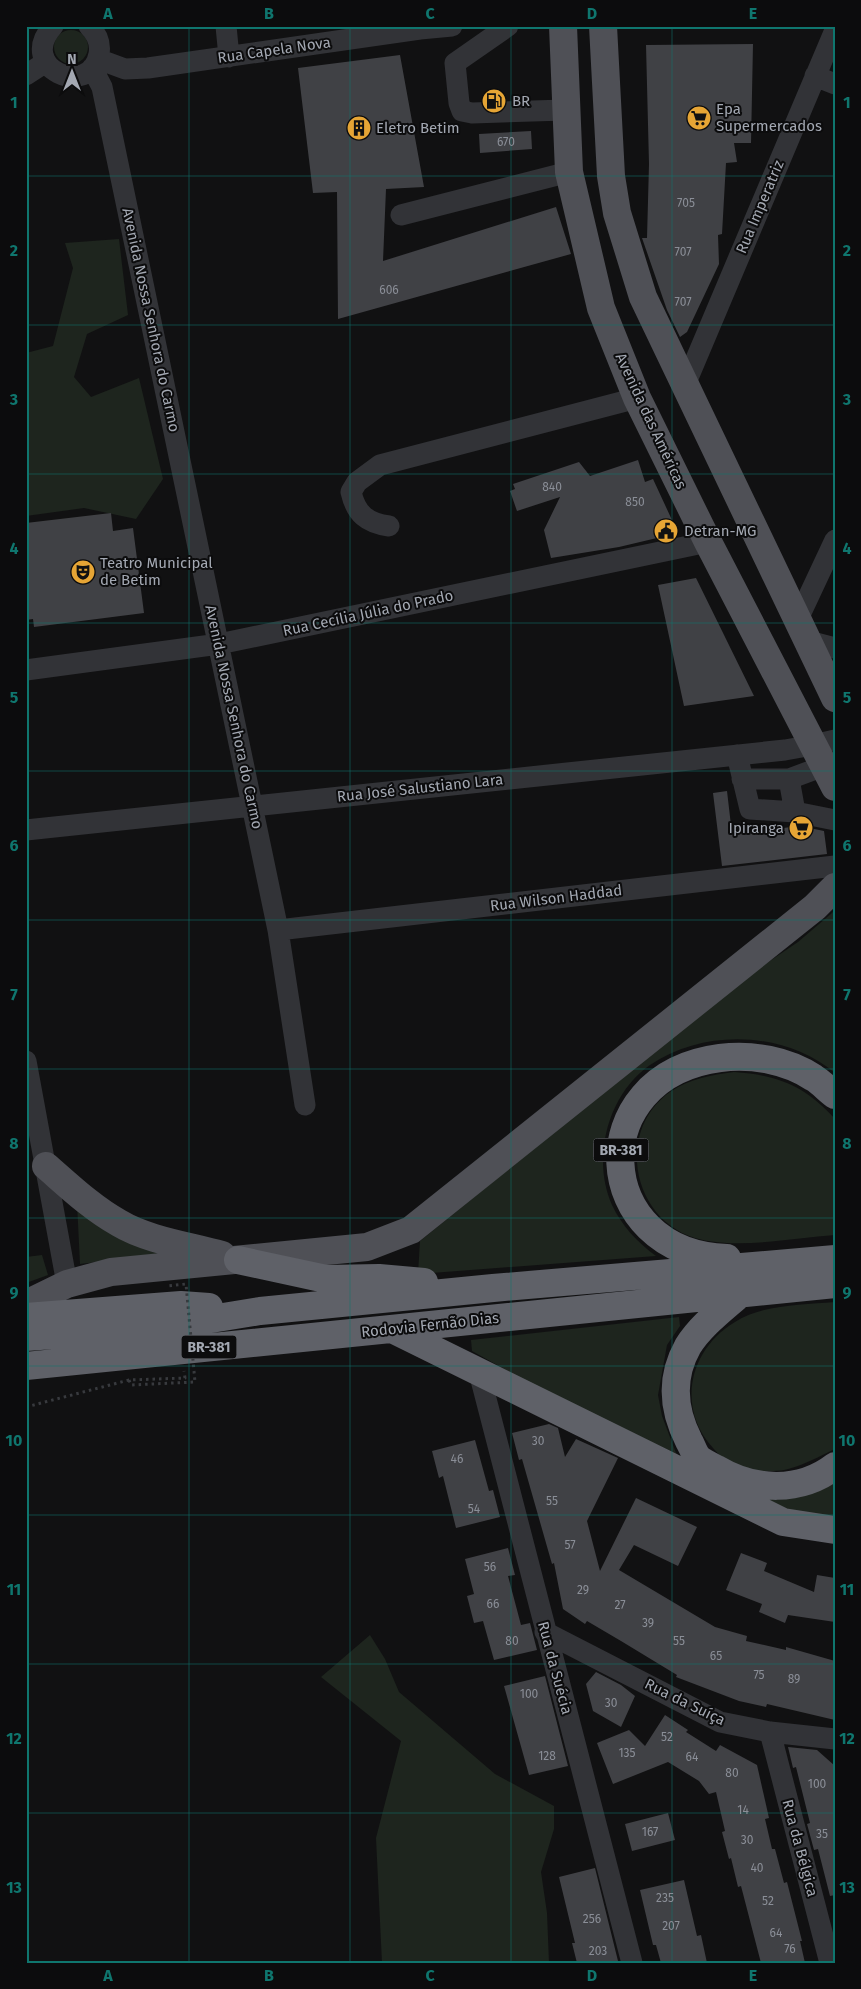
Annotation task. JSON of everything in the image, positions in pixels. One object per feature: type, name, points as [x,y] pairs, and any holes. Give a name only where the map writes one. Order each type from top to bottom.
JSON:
[{"type":"highway","name":"BR-381","points":[[833,1268],[715,1257],[691,1253],[671,1245],[653,1232],[638,1216],[631,1203],[622,1176],[620,1154],[631,1112],[644,1095],[660,1080],[679,1069],[705,1060],[734,1056],[762,1058],[789,1065],[814,1078],[835,1095]]},
{"type":"highway","points":[[238,1260],[326,1279],[378,1278],[492,1288]]},
{"type":"highway","name":"Rodovia Fernão Dias","points":[[26,1337],[162,1327],[260,1311],[492,1288],[833,1268]]},
{"type":"highway","name":"Rodovia Fernão Dias","points":[[26,1366],[742,1292],[833,1268]]},
{"type":"highway","points":[[742,1292],[699,1331],[688,1347],[678,1370],[674,1399],[683,1428],[698,1458],[733,1479],[763,1486],[795,1486],[824,1474],[835,1466]]},
{"type":"highway","points":[[26,1317],[181,1305],[260,1311]]},
{"type":"highway","points":[[392,1329],[783,1522],[835,1530]]},
{"type":"main road","name":"Avenida das Américas","points":[[562,26],[569,172],[601,308],[637,398],[708,542],[750,623],[827,760]]},
{"type":"main road","points":[[603,26],[611,176],[617,213],[643,297],[835,698]]},
{"type":"main road","points":[[601,308],[607,296],[617,289],[632,289],[643,297]]},
{"type":"main road","points":[[750,623],[763,631],[787,628],[803,630]]},
{"type":"main road","points":[[26,1304],[67,1284],[111,1272],[367,1247],[411,1230],[815,907],[835,887]]},
{"type":"main road","points":[[46,1166],[103,1214],[120,1224],[141,1234],[238,1260]]},
{"type":"street","points":[[53,26],[43,41],[42,49],[46,62],[53,71],[66,77],[82,75],[95,44]]},
{"type":"street","points":[[226,26],[229,57]]},
{"type":"street","name":"Rua Capela Nova","points":[[95,44],[125,68],[148,68],[420,28],[452,26]]},
{"type":"street","points":[[508,26],[455,63],[459,103],[462,111],[472,113],[565,110]]},
{"type":"street","name":"Rua Imperatriz","points":[[685,385],[835,30]]},
{"type":"street","name":"Avenida Nossa Senhora do Carmo","points":[[95,44],[102,87],[278,930],[305,1105]]},
{"type":"street","points":[[26,75],[46,62]]},
{"type":"street","points":[[815,76],[835,84]]},
{"type":"street","points":[[401,215],[569,172]]},
{"type":"street","points":[[389,526],[374,524],[354,507],[351,492],[357,482],[380,465],[637,398]]},
{"type":"street","points":[[835,540],[803,630],[835,648]]},
{"type":"street","name":"Rua Cecília Júlia do Prado","points":[[26,670],[219,644],[708,542]]},
{"type":"street","points":[[736,755],[750,809],[795,812],[835,820]]},
{"type":"street","name":"Rua José Salustiano Lara","points":[[26,830],[736,755],[827,760]]},
{"type":"street","points":[[742,779],[789,778],[827,760]]},
{"type":"street","points":[[789,778],[795,812]]},
{"type":"street","name":"Rua Wilson Haddad","points":[[278,930],[835,866]]},
{"type":"street","points":[[27,1068],[67,1284]]},
{"type":"street","name":"Rua da Suécia","points":[[479,1372],[632,1963]]},
{"type":"street","name":"Rua da Suíça","points":[[545,1632],[720,1722],[770,1732],[835,1740]]},
{"type":"street","name":"Rua da Bélgica","points":[[770,1732],[830,1963]]},
{"type":"path","points":[[129,1380],[131,1385],[195,1382],[186,1284],[167,1286]]},
{"type":"path","points":[[26,1408],[129,1380],[185,1378],[180,1350]]},
{"type":"shaded area","points":[[71,30],[78,31],[83,35],[87,40],[87,54],[83,59],[78,63],[71,64],[64,63],[59,59],[55,54],[54,47],[55,40],[59,35],[64,31]]},
{"type":"shaded area","points":[[119,239],[128,315],[87,334],[74,377],[91,397],[139,378],[163,479],[136,519],[84,508],[26,516],[26,353],[53,346],[73,268],[65,243]]},
{"type":"shaded area","points":[[835,909],[835,1073],[815,1059],[769,1042],[744,1039],[719,1040],[695,1045],[672,1053],[650,1065],[635,1077],[623,1092],[607,1128],[603,1167],[606,1187],[612,1205],[625,1227],[656,1256],[418,1274],[420,1241],[746,977],[798,942]]},
{"type":"shaded area","points":[[734,1072],[764,1076],[790,1084],[813,1098],[835,1119],[835,1235],[746,1243],[728,1243],[695,1238],[674,1228],[657,1213],[645,1194],[638,1172],[637,1150],[642,1129],[653,1109],[670,1092],[685,1084],[709,1076]]},
{"type":"shaded area","points":[[77,1203],[175,1253],[80,1264]]},
{"type":"shaded area","points":[[42,1255],[48,1275],[26,1283],[26,1257]]},
{"type":"shaded area","points":[[835,1302],[835,1449],[789,1469],[753,1471],[737,1468],[730,1464],[722,1458],[701,1432],[694,1415],[692,1398],[693,1380],[698,1363],[707,1347],[719,1334],[746,1316],[784,1306]]},
{"type":"shaded area","points":[[679,1317],[680,1326],[667,1345],[658,1395],[662,1416],[676,1453],[698,1471],[767,1499],[814,1492],[835,1481],[835,1521],[782,1512],[684,1469],[472,1351],[471,1340]]},
{"type":"shaded area","points":[[370,1635],[385,1659],[399,1692],[495,1774],[554,1806],[554,1829],[541,1872],[547,1913],[549,1963],[382,1963],[376,1838],[401,1741],[321,1677]]},
{"type":"building","points":[[753,44],[751,143],[734,143],[737,162],[726,163],[722,234],[718,235],[719,264],[687,332],[680,337],[667,310],[642,238],[647,238],[649,164],[646,45]]},
{"type":"building","points":[[400,55],[424,187],[386,189],[383,261],[556,207],[571,254],[338,319],[337,192],[313,193],[298,68]]},
{"type":"building","points":[[531,131],[532,149],[480,153],[479,134]]},
{"type":"building","points":[[638,460],[645,482],[653,479],[678,533],[619,547],[551,558],[544,530],[560,497],[517,511],[510,491],[515,489],[513,484],[579,462],[590,476]]},
{"type":"building","name":"Teatro Municipal de Betim","points":[[111,513],[113,531],[133,528],[144,613],[34,627],[33,619],[26,620],[26,523]]},
{"type":"building","points":[[696,578],[754,696],[684,706],[658,585]]},
{"type":"building","name":"Ipiranga","points":[[727,791],[732,834],[800,826],[824,831],[827,854],[722,866],[713,793]]},
{"type":"building","points":[[549,1424],[558,1428],[565,1457],[576,1439],[618,1458],[587,1521],[600,1571],[636,1498],[697,1527],[678,1566],[634,1545],[619,1570],[715,1627],[747,1636],[746,1641],[786,1650],[786,1647],[835,1661],[835,1720],[767,1704],[766,1707],[739,1701],[676,1677],[677,1675],[621,1641],[587,1621],[585,1624],[563,1609],[554,1563],[552,1564],[522,1459],[519,1460],[512,1433]]},
{"type":"building","points":[[475,1440],[489,1491],[493,1490],[500,1517],[456,1528],[443,1476],[439,1478],[432,1451]]},
{"type":"building","points":[[508,1548],[515,1575],[508,1576],[521,1625],[530,1623],[537,1650],[494,1660],[483,1621],[474,1623],[467,1596],[474,1594],[465,1559]]},
{"type":"building","points":[[741,1553],[767,1563],[764,1571],[814,1592],[817,1575],[835,1578],[835,1622],[788,1615],[785,1623],[759,1612],[762,1604],[726,1590]]},
{"type":"building","points":[[596,1672],[621,1685],[635,1696],[621,1727],[593,1711],[586,1684]]},
{"type":"building","points":[[545,1676],[568,1766],[529,1775],[504,1686]]},
{"type":"building","points":[[665,1715],[688,1730],[686,1732],[716,1751],[720,1745],[757,1765],[769,1818],[765,1819],[772,1849],[775,1849],[784,1883],[787,1882],[802,1941],[800,1941],[805,1963],[761,1963],[741,1886],[738,1887],[731,1858],[729,1859],[722,1832],[725,1831],[716,1792],[709,1794],[699,1781],[668,1762],[613,1784],[597,1743],[629,1730],[645,1746]]},
{"type":"building","points":[[788,1747],[817,1750],[835,1766],[835,1895],[830,1896],[818,1849],[814,1850],[807,1824],[810,1823],[796,1767],[793,1768]]},
{"type":"building","points":[[668,1813],[675,1840],[632,1851],[625,1824]]},
{"type":"building","points":[[595,1868],[618,1961],[609,1963],[577,1963],[572,1943],[575,1943],[559,1877]]},
{"type":"building","points":[[684,1880],[697,1936],[701,1935],[707,1963],[661,1963],[656,1945],[653,1945],[640,1890]]},
{"type":"place","name":"BR","points":[[494,101]]},
{"type":"place","name":"Epa Supermercados","points":[[699,118]]},
{"type":"place","name":"Eletro Betim","points":[[359,128]]},
{"type":"place","name":"Detran-MG","points":[[666,531]]},
{"type":"place","name":"Teatro Municipal de Betim","points":[[83,572]]},
{"type":"place","name":"Ipiranga","points":[[801,828]]}]
